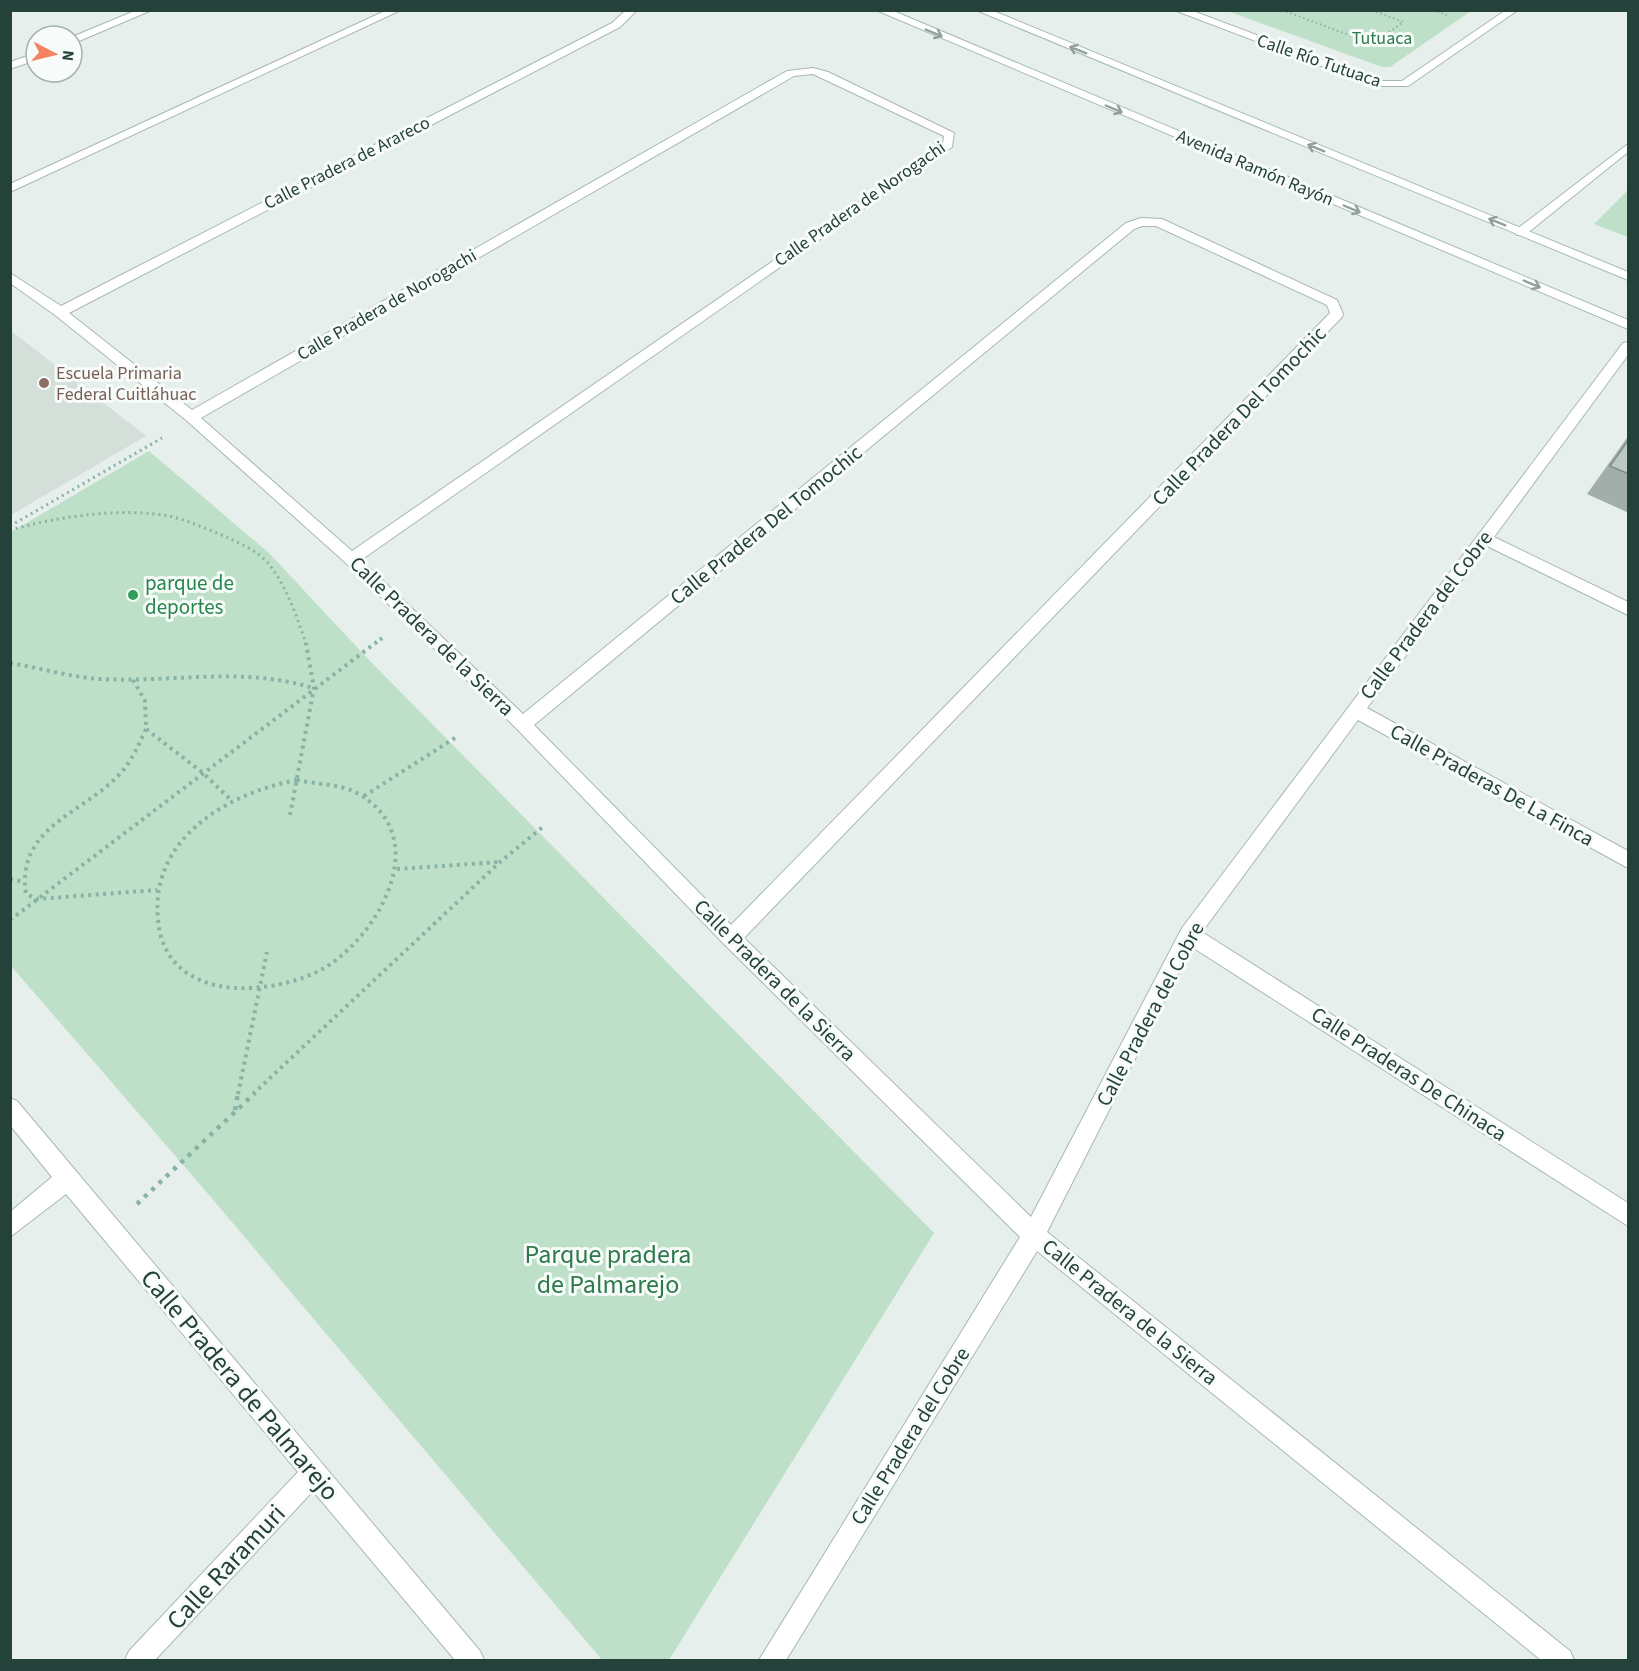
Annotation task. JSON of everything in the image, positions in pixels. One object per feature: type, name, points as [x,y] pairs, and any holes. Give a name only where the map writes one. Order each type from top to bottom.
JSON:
[{"type":"street","points":[[84,36],[147,10]]},
{"type":"street","points":[[10,189],[396,10]]},
{"type":"street","name":"Calle Pradera de Arareco","points":[[60,312],[616,25],[632,10]]},
{"type":"street","name":"Avenida Ramón Rayón","points":[[880,10],[1629,325]]},
{"type":"street","name":"Avenida Ramón Rayón","points":[[981,10],[1629,276]]},
{"type":"street","name":"Calle Río Tutuaca","points":[[1179,10],[1378,84],[1392,86],[1404,84],[1513,10]]},
{"type":"street","name":"Calle Pradera de Norogachi","points":[[191,417],[791,73],[813,71],[824,74],[950,135],[948,145],[351,559]]},
{"type":"street","points":[[1521,232],[1629,147]]},
{"type":"street","name":"Calle Pradera Del Tomochic","points":[[524,724],[1130,226],[1158,222],[1332,303],[1337,314],[731,938]]},
{"type":"street","name":"Calle Pradera de la Sierra","points":[[10,277],[60,312],[191,417],[351,559],[524,724],[731,938],[1034,1235],[1561,1660]]},
{"type":"street","name":"Calle Pradera del Cobre","points":[[772,1660],[1034,1235],[1189,934],[1482,538],[1629,346]]},
{"type":"street","points":[[1482,538],[1629,609]]},
{"type":"street","name":"Calle Praderas De La Finca","points":[[1355,710],[1629,860]]},
{"type":"street","name":"Calle Praderas De Chinaca","points":[[1189,934],[1629,1215]]},
{"type":"street","name":"Calle Pradera de Palmarejo","points":[[10,1108],[471,1660]]},
{"type":"street","points":[[10,1226],[67,1179]]},
{"type":"street","name":"Calle Raramuri","points":[[138,1660],[314,1473]]},
{"type":"path","points":[[1282,10],[1373,44],[1403,22],[1372,10]]},
{"type":"path","points":[[1388,34],[1415,44]]},
{"type":"path","points":[[10,528],[162,438]]},
{"type":"path","points":[[10,528],[45,520],[126,513],[168,516],[198,525],[242,544],[265,561],[278,576],[292,604],[309,650],[314,688],[290,815]]},
{"type":"path","points":[[10,920],[411,616]]},
{"type":"path","points":[[10,663],[98,679],[250,677],[295,680],[314,688]]},
{"type":"path","points":[[133,679],[145,701],[146,729],[127,766],[91,801],[46,832],[27,855],[24,882],[26,894],[37,899],[157,890]]},
{"type":"path","points":[[146,729],[203,773],[231,800]]},
{"type":"path","points":[[364,796],[458,736]]},
{"type":"path","points":[[297,780],[333,784],[364,796],[379,810],[391,827],[396,848],[397,869],[389,896],[375,923],[352,948],[323,968],[292,982],[258,989],[227,989],[198,979],[176,964],[161,943],[155,917],[157,890],[167,864],[183,838],[206,817],[231,800],[274,784],[297,780]]},
{"type":"path","points":[[110,1229],[500,862],[544,826]]},
{"type":"path","points":[[397,869],[500,862]]},
{"type":"path","points":[[10,879],[24,882]]},
{"type":"path","points":[[234,1111],[267,952]]},
{"type":"shaded area","name":"Escuela Primaria Federal Cuitláhuac","points":[[10,330],[146,436],[11,515],[10,515]]},
{"type":"green space","name":"Tutuaca","points":[[1227,11],[1471,11],[1390,67],[1382,67]]},
{"type":"green space","points":[[1628,190],[1628,237],[1594,224]]},
{"type":"green space","name":"Parque pradera de Palmarejo","points":[[149,451],[269,553],[369,660],[934,1233],[669,1660],[602,1660],[198,1182],[11,966],[11,532]]},
{"type":"building","points":[[1629,439],[1629,474],[1610,466]]},
{"type":"place","name":"Escuela Primaria Federal Cuitláhuac","points":[[44,383]]},
{"type":"place","name":"parque de deportes","points":[[133,595]]}]
